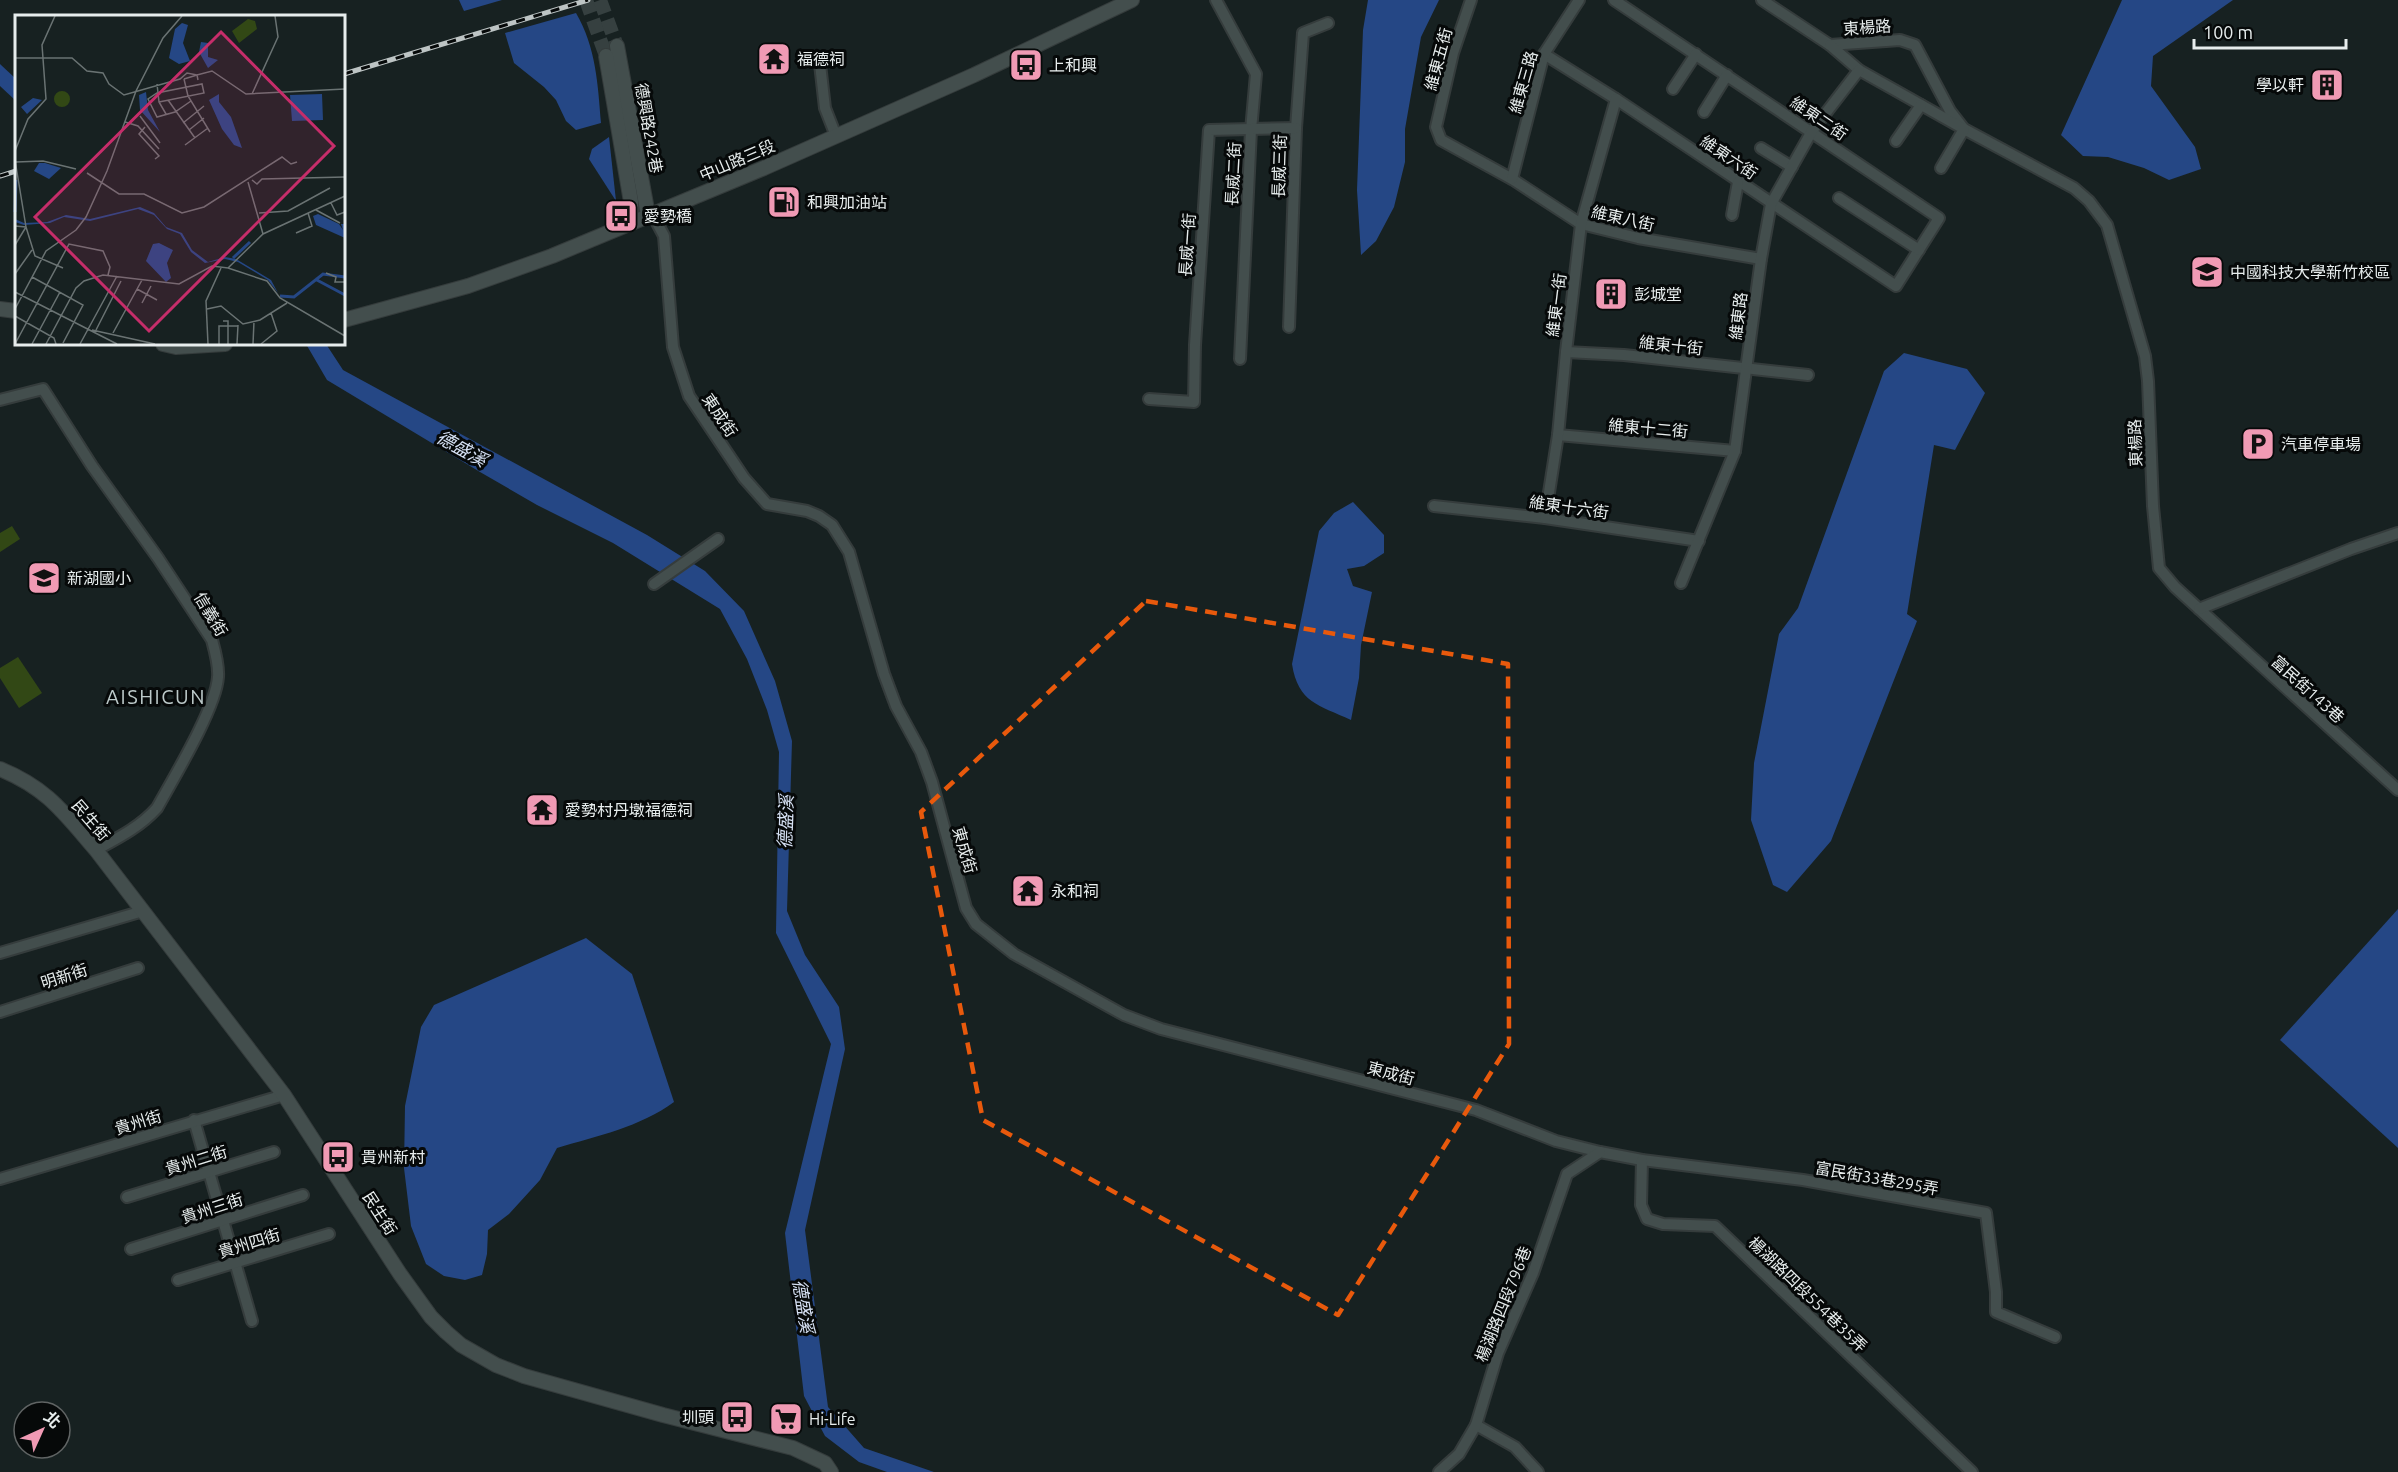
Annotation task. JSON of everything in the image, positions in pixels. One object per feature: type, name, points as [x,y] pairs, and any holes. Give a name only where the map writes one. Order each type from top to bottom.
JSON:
[{"type":"street","name":"中山路三段","points":[[345,320],[514,271],[764,168],[974,75],[1132,0]]},
{"type":"street","name":"長威二街","points":[[1216,0],[1256,75],[1251,130],[1240,359]]},
{"type":"street","name":"維東五街","points":[[1436,127],[1453,53],[1471,0]]},
{"type":"street","name":"維東三路","points":[[1512,179],[1544,54],[1579,0]]},
{"type":"street","name":"維東二街","points":[[1614,0],[1939,218],[1896,286]]},
{"type":"street","name":"東楊路","points":[[1762,0],[1830,45],[1859,70],[2074,188],[2089,201],[2107,225],[2145,356],[2153,506],[2159,568],[2175,587],[2199,609]]},
{"type":"street","name":"長威三街","points":[[1289,327],[1296,128],[1303,33],[1328,23]]},
{"type":"street","name":"東楊路","points":[[1830,45],[1900,40],[1915,45],[1950,111],[1964,129]]},
{"type":"street","name":"德興路242巷","points":[[617,46],[648,215]]},
{"type":"street","name":"維東六街","points":[[1544,54],[1616,99],[1896,286]]},
{"type":"street","points":[[1673,89],[1696,54]]},
{"type":"street","name":"德興路242巷","points":[[606,56],[631,202],[631,223]]},
{"type":"street","points":[[820,64],[825,108],[836,136]]},
{"type":"street","name":"維東路","points":[[1681,583],[1735,451],[1761,259],[1771,204],[1812,131],[1859,70]]},
{"type":"street","points":[[1704,112],[1727,75]]},
{"type":"street","name":"維東一街","points":[[1545,518],[1558,435],[1581,224],[1616,99]]},
{"type":"street","points":[[1896,141],[1921,105]]},
{"type":"street","name":"維東八街","points":[[1436,127],[1441,140],[1512,179],[1581,224],[1638,238],[1761,259]]},
{"type":"street","name":"長威一街","points":[[1149,399],[1194,402],[1195,345],[1209,130],[1296,128]]},
{"type":"street","points":[[1941,168],[1964,129]]},
{"type":"street","points":[[1761,148],[1792,167]]},
{"type":"street","points":[[1732,215],[1738,182]]},
{"type":"street","points":[[1839,198],[1919,250]]},
{"type":"street","name":"東成街","points":[[648,215],[656,221],[664,236],[673,347],[689,396],[744,478],[767,504],[819,516],[832,525],[849,552],[884,674],[896,706],[921,752],[932,782],[965,903],[976,924],[1014,954],[1124,1015],[1161,1029],[1476,1110],[1556,1141],[1600,1152]]},
{"type":"street","points":[[0,309],[15,311]]},
{"type":"street","points":[[167,345],[176,347],[209,345]]},
{"type":"street","name":"維東十街","points":[[1566,351],[1809,375]]},
{"type":"street","name":"信義街","points":[[0,400],[43,389],[92,466],[158,558],[212,640],[218,678],[205,716],[157,808],[136,827],[96,850]]},
{"type":"street","name":"維東十二街","points":[[1558,435],[1735,451]]},
{"type":"street","name":"維東十六街","points":[[1434,507],[1545,518],[1699,541]]},
{"type":"street","points":[[2199,609],[2351,549],[2398,533]]},
{"type":"street","points":[[658,581],[718,539]]},
{"type":"street","name":"富民街143巷","points":[[2199,609],[2398,790]]},
{"type":"street","name":"民生街","points":[[0,769],[42,791],[65,813],[96,850],[284,1095],[400,1274],[431,1317],[461,1345],[496,1365],[552,1386],[793,1448],[825,1463],[831,1472]]},
{"type":"street","points":[[0,953],[143,911]]},
{"type":"street","name":"明新街","points":[[0,1012],[138,968]]},
{"type":"street","name":"貴州街","points":[[0,1179],[284,1095]]},
{"type":"street","points":[[194,1120],[252,1322]]},
{"type":"street","name":"貴州二街","points":[[127,1197],[274,1152]]},
{"type":"street","name":"富民街33巷295弄","points":[[1600,1152],[1642,1160],[1803,1180],[1986,1213],[1996,1312],[2055,1338]]},
{"type":"street","name":"楊湖路四段796巷","points":[[1439,1472],[1460,1454],[1476,1425],[1498,1353],[1533,1273],[1567,1174],[1600,1152]]},
{"type":"street","name":"楊湖路四段554巷35弄","points":[[1642,1160],[1641,1205],[1647,1218],[1663,1224],[1715,1226],[1972,1472]]},
{"type":"street","name":"貴州三街","points":[[131,1249],[303,1195]]},
{"type":"street","name":"貴州四街","points":[[178,1280],[328,1234]]},
{"type":"street","points":[[1476,1425],[1515,1447],[1538,1472]]},
{"type":"highlighted area","points":[[1146,601],[1508,664],[1509,1044],[1338,1315],[983,1120],[921,812]]},
{"type":"green space","points":[[12,526],[20,539],[0,552],[0,533]]},
{"type":"green space","points":[[18,657],[42,693],[19,708],[0,678],[0,668]]},
{"type":"water","points":[[459,0],[502,0],[464,11]]},
{"type":"water","points":[[1368,0],[1439,0],[1421,37],[1405,129],[1405,162],[1394,207],[1376,241],[1361,255],[1357,190],[1363,30]]},
{"type":"water","points":[[2122,0],[2233,0],[2153,56],[2151,86],[2195,147],[2201,169],[2169,180],[2144,168],[2108,157],[2083,156],[2061,135]]},
{"type":"water","points":[[576,13],[592,53],[601,123],[576,130],[566,121],[556,100],[544,87],[514,63],[505,33]]},
{"type":"water","points":[[0,64],[15,78],[15,100],[0,86]]},
{"type":"water","points":[[609,137],[616,201],[589,159],[592,149]]},
{"type":"water","name":"德盛溪","points":[[307,345],[327,345],[343,370],[647,535],[705,571],[744,611],[775,681],[792,741],[787,911],[805,955],[839,1007],[845,1049],[805,1230],[828,1407],[864,1448],[934,1472],[887,1472],[859,1462],[825,1436],[804,1396],[785,1233],[831,1044],[776,933],[779,752],[767,710],[747,659],[720,609],[613,543],[537,505],[327,380]]},
{"type":"water","points":[[1904,353],[1967,369],[1985,393],[1955,450],[1934,445],[1907,614],[1917,621],[1831,841],[1787,892],[1773,885],[1751,820],[1754,763],[1779,634],[1798,608],[1884,371]]},
{"type":"water","points":[[1353,502],[1384,535],[1384,553],[1364,566],[1347,569],[1353,586],[1372,592],[1361,645],[1359,678],[1351,720],[1320,706],[1305,695],[1299,687],[1292,664],[1319,531],[1334,513]]},
{"type":"water","points":[[2398,909],[2398,1148],[2280,1040]]},
{"type":"water","points":[[586,938],[632,974],[674,1102],[633,1124],[557,1148],[540,1180],[509,1214],[488,1230],[487,1254],[482,1275],[465,1280],[444,1276],[426,1264],[411,1226],[404,1168],[405,1106],[421,1027],[434,1005]]},
{"type":"tunnel","points":[[586,0],[606,56]]},
{"type":"tunnel","points":[[600,0],[617,46]]},
{"type":"railway","points":[[345,74],[588,0]]},
{"type":"railway","points":[[0,176],[15,171]]},
{"type":"place","name":"福德祠","points":[[774,59]]},
{"type":"place","name":"上和興","points":[[1026,65]]},
{"type":"place","name":"學以軒","points":[[2327,85]]},
{"type":"place","name":"和興加油站","points":[[784,202]]},
{"type":"place","name":"愛勢橋","points":[[621,216]]},
{"type":"place","name":"中國科技大學新竹校區","points":[[2207,272]]},
{"type":"place","name":"彭城堂","points":[[1611,294]]},
{"type":"place","name":"汽車停車場","points":[[2258,444]]},
{"type":"place","name":"新湖國小","points":[[44,578]]},
{"type":"place","name":"愛勢村丹墩福德祠","points":[[542,810]]},
{"type":"place","name":"永和祠","points":[[1028,891]]},
{"type":"place","name":"貴州新村","points":[[338,1157]]},
{"type":"place","name":"圳頭","points":[[737,1417]]},
{"type":"place","name":"Hi-Life","points":[[786,1419]]},
{"type":"district","name":"AISHICUN","points":[[156,696]]}]
